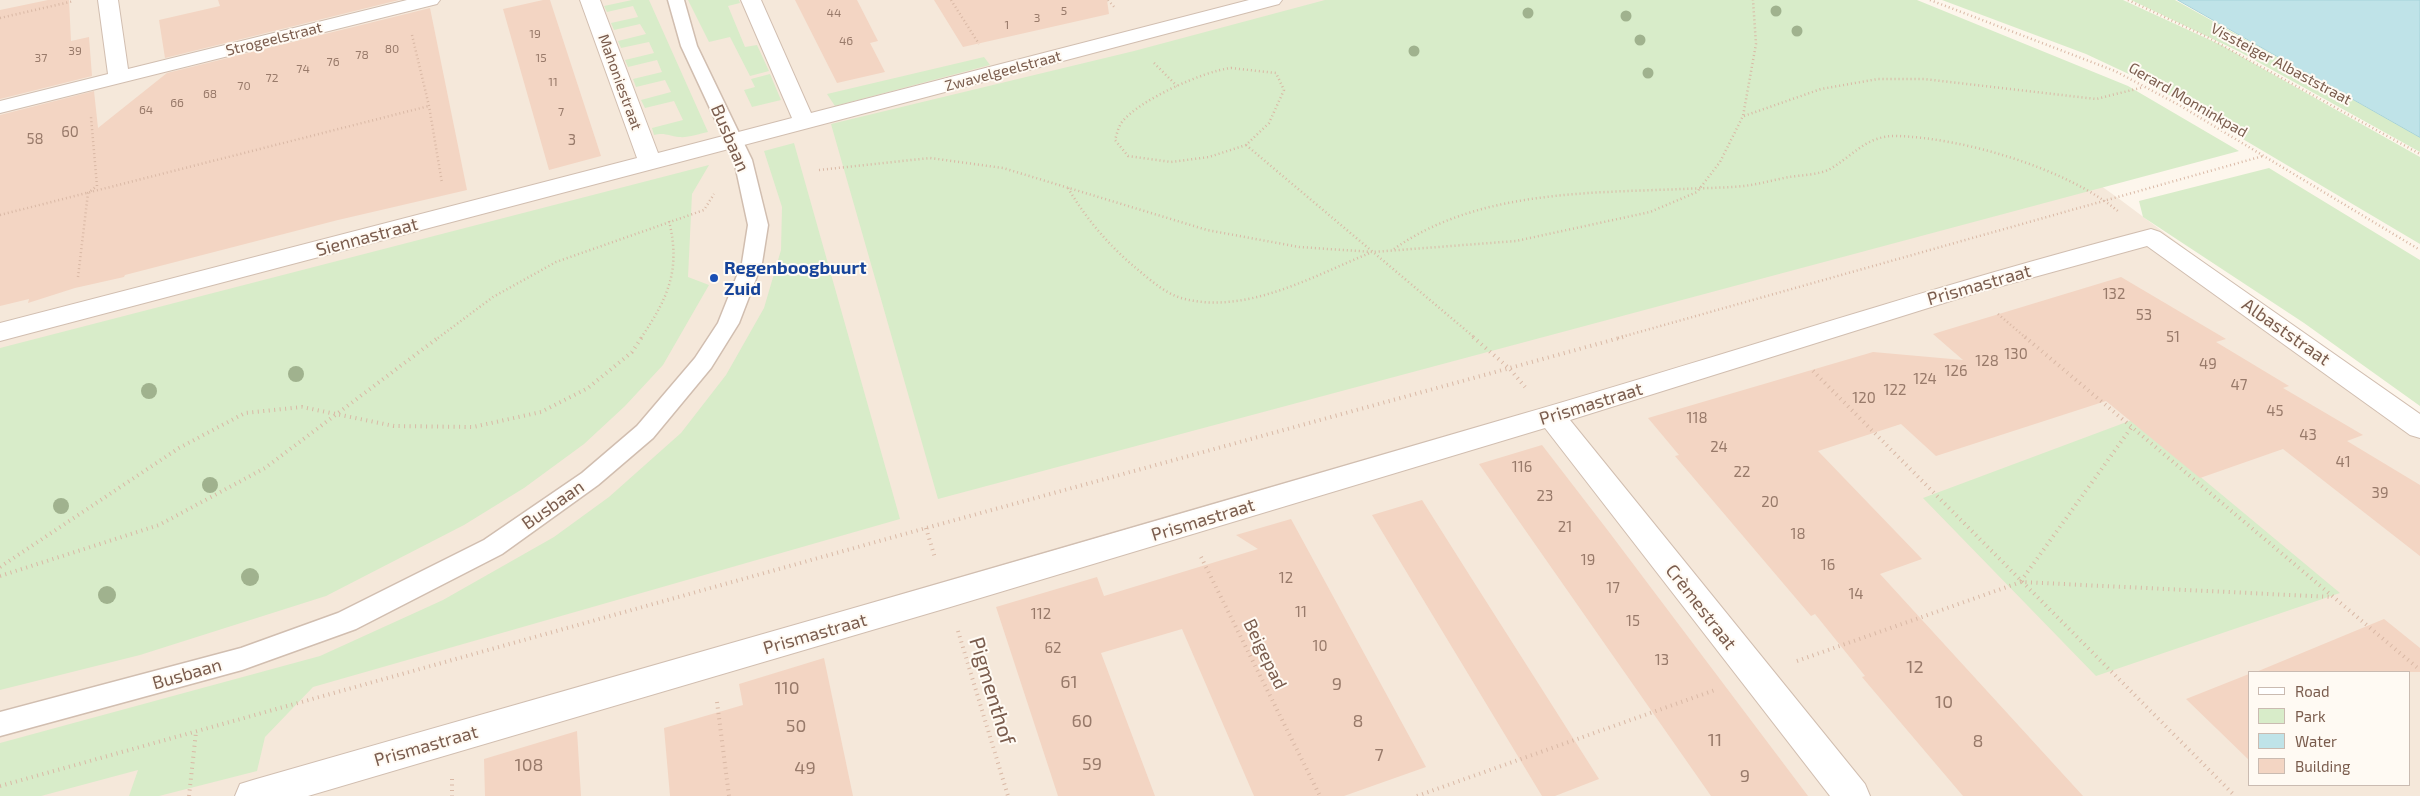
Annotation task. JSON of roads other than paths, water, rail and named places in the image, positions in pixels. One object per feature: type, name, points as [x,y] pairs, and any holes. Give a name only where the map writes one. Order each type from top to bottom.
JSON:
[{"type":"street","points":[[108,0],[119,78]]},
{"type":"street","name":"Strogeelstraat","points":[[0,107],[430,0]]},
{"type":"street","name":"Mahoniestraat","points":[[590,0],[650,163]]},
{"type":"street","points":[[751,0],[804,122]]},
{"type":"street","name":"Zwavelgeelstraat","points":[[733,141],[1272,0]]},
{"type":"street","name":"Siennastraat","points":[[0,332],[733,141]]},
{"type":"street","name":"Prismastraat","points":[[253,796],[948,596],[1552,416],[1968,287],[2151,237]]},
{"type":"street","name":"Albaststraat","points":[[2151,237],[2420,428]]},
{"type":"street","name":"Crèmestraat","points":[[1552,416],[1755,676],[1852,796]]},
{"type":"lane","name":"Busbaan","points":[[0,724],[242,659],[347,620],[493,547],[590,479],[645,432],[703,363],[728,323],[752,263],[758,226],[743,160],[689,46],[676,0]]},
{"type":"water","points":[[2178,0],[2420,0],[2420,137]]},
{"type":"place","name":"Regenboogbuurt Zuid","points":[[714,278]]}]
